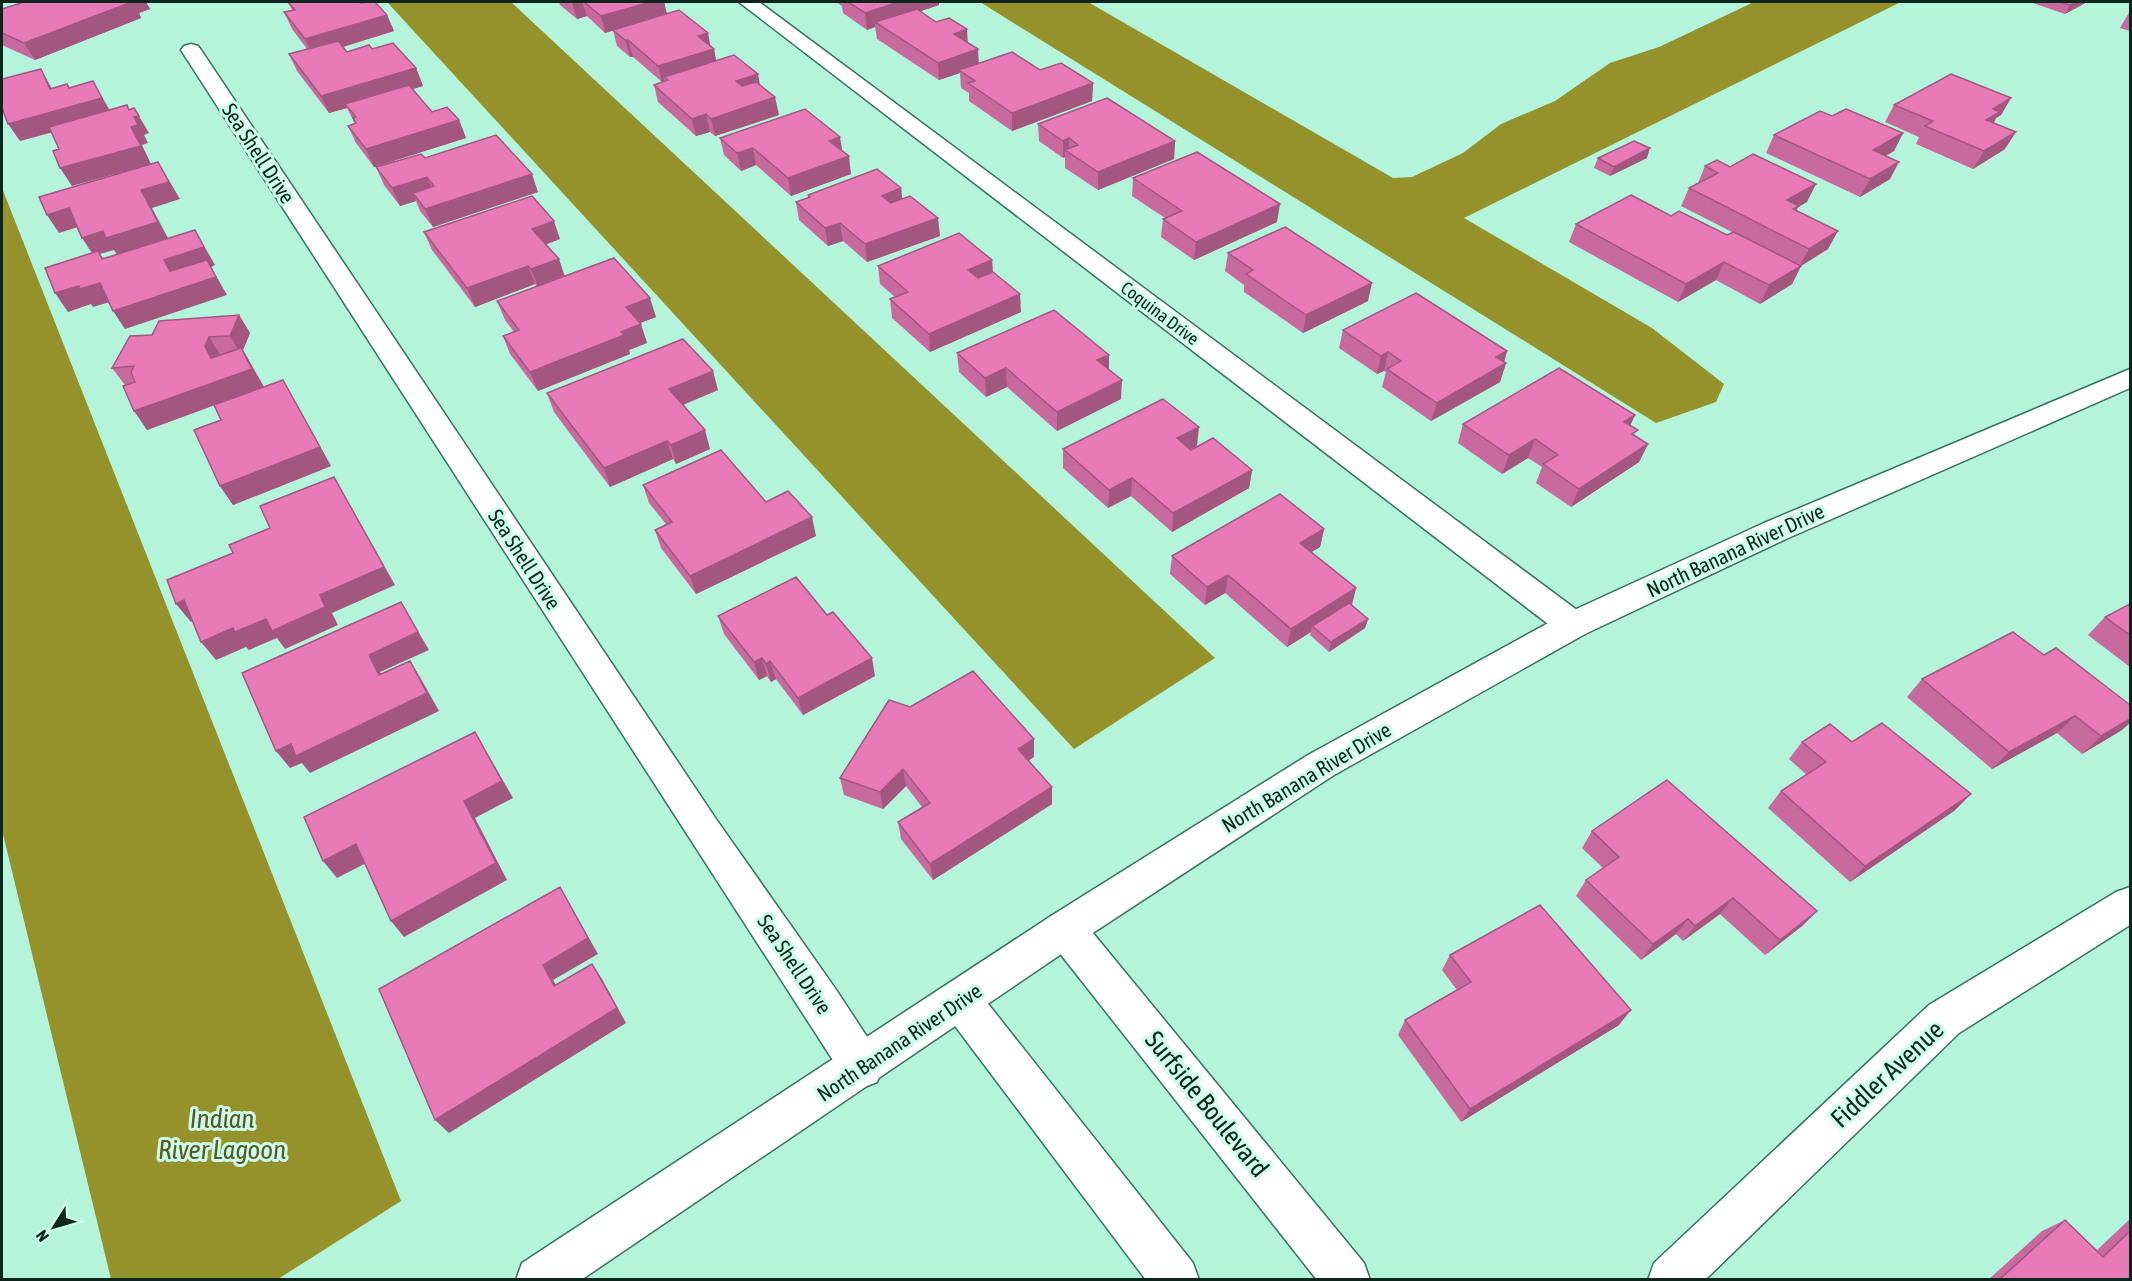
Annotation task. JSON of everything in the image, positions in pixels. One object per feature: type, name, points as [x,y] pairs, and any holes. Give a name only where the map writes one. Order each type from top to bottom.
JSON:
[{"type":"street","name":"Coquina Drive","points":[[748,2],[1573,625]]},
{"type":"street","name":"Sea Shell Drive","points":[[191,50],[703,830],[824,1005],[862,1067]]},
{"type":"street","name":"North Banana River Drive","points":[[539,1280],[862,1067],[1065,929],[1321,765],[1573,625],[1775,531],[2130,378]]},
{"type":"street","name":"Fiddler Avenue","points":[[1671,1280],[1944,1019],[2130,904]]},
{"type":"street","name":"Surfside Boulevard","points":[[1065,929],[1347,1280]]},
{"type":"street","points":[[960,1000],[1176,1280]]},
{"type":"water","points":[[387,2],[511,2],[1215,658],[1074,749]]},
{"type":"water","points":[[980,2],[1088,2],[1393,178],[1412,177],[1463,153],[1501,124],[1555,101],[1610,63],[1659,47],[1754,2],[1901,2],[1464,218],[1652,328],[1724,384],[1716,402],[1656,423]]},
{"type":"water","name":"Indian River Lagoon","points":[[2,188],[401,1201],[278,1279],[111,1279],[2,830]]},
{"type":"building","points":[[24,2],[132,2],[24,43],[2,33],[2,9]]},
{"type":"building","points":[[288,2],[375,2],[387,15],[305,39],[284,12],[295,10]]},
{"type":"building","points":[[584,2],[651,2],[601,16]]},
{"type":"building","points":[[848,2],[899,2],[865,13]]},
{"type":"building","points":[[2060,2],[2077,2],[2070,5]]},
{"type":"building","points":[[917,9],[936,22],[949,18],[967,29],[954,34],[978,49],[938,63],[875,22]]},
{"type":"building","points":[[679,10],[708,33],[698,36],[714,49],[658,66],[613,30]]},
{"type":"building","points":[[338,41],[347,52],[369,45],[372,49],[393,43],[416,68],[321,96],[289,54]]},
{"type":"building","points":[[1012,52],[1040,70],[1061,63],[1093,83],[1012,113],[968,83],[975,81],[959,70]]},
{"type":"building","points":[[734,55],[758,74],[736,81],[742,86],[756,82],[775,97],[711,119],[706,114],[692,119],[654,85],[668,80],[664,77]]},
{"type":"building","points":[[41,69],[50,89],[67,84],[69,88],[93,81],[102,98],[8,124],[2,108],[2,79]]},
{"type":"building","points":[[1951,74],[2011,98],[1993,109],[2000,112],[1986,120],[2016,132],[1984,151],[1925,126],[1933,121],[1894,105]]},
{"type":"building","points":[[409,85],[432,112],[447,107],[459,120],[366,149],[348,126],[356,123],[353,118],[356,117],[345,104]]},
{"type":"building","points":[[1107,98],[1175,141],[1098,172],[1065,150],[1078,145],[1069,138],[1063,141],[1038,124]]},
{"type":"building","points":[[127,105],[129,110],[134,108],[139,116],[134,117],[138,125],[131,127],[141,146],[60,168],[53,151],[59,149],[49,127]]},
{"type":"building","points":[[805,109],[840,137],[829,141],[849,156],[788,178],[753,148],[737,153],[720,138]]},
{"type":"building","points":[[1846,109],[1903,133],[1873,150],[1899,162],[1870,179],[1774,135],[1820,111],[1832,116]]},
{"type":"building","points":[[496,135],[532,174],[425,209],[413,193],[434,186],[427,177],[392,188],[376,167],[421,154],[425,158]]},
{"type":"building","points":[[1634,141],[1650,148],[1614,167],[1598,158]]},
{"type":"building","points":[[1197,152],[1280,204],[1196,242],[1163,219],[1182,211],[1133,178]]},
{"type":"building","points":[[1753,154],[1816,184],[1787,200],[1799,206],[1793,209],[1838,231],[1809,249],[1689,188],[1718,173],[1705,166],[1717,160],[1730,167]]},
{"type":"building","points":[[158,162],[169,182],[141,190],[158,222],[106,238],[103,231],[82,238],[69,208],[47,215],[39,197]]},
{"type":"building","points":[[877,169],[901,188],[882,196],[891,203],[910,196],[938,218],[865,244],[840,223],[825,228],[796,202],[810,197],[808,195]]},
{"type":"building","points":[[1631,195],[1671,216],[1679,211],[1727,235],[1734,232],[1801,266],[1769,285],[1724,262],[1686,284],[1576,224]]},
{"type":"building","points":[[532,196],[554,221],[532,229],[559,259],[531,269],[528,266],[467,288],[424,232]]},
{"type":"building","points":[[1285,227],[1372,283],[1306,315],[1246,274],[1253,270],[1228,253]]},
{"type":"building","points":[[195,230],[204,247],[164,260],[170,271],[207,260],[216,277],[113,311],[100,283],[55,293],[45,268],[98,251],[102,259]]},
{"type":"building","points":[[959,233],[992,260],[968,270],[978,278],[993,272],[1020,294],[929,334],[890,299],[908,292],[878,266]]},
{"type":"building","points":[[614,258],[650,298],[626,307],[641,324],[621,332],[624,335],[530,372],[503,336],[519,330],[497,301]]},
{"type":"building","points":[[1416,293],[1507,351],[1496,357],[1506,363],[1437,403],[1387,369],[1401,361],[1388,352],[1381,356],[1343,330]]},
{"type":"building","points":[[1054,310],[1109,355],[1097,360],[1122,380],[1057,412],[1006,368],[985,378],[957,353]]},
{"type":"building","points":[[239,315],[230,336],[209,337],[205,346],[211,358],[241,348],[252,369],[134,411],[123,386],[135,382],[131,372],[134,366],[112,368],[130,336],[152,335],[159,321]]},
{"type":"building","points":[[683,339],[713,371],[669,389],[705,430],[671,445],[667,441],[604,468],[547,393]]},
{"type":"building","points":[[1559,368],[1635,415],[1624,422],[1638,430],[1632,434],[1648,444],[1579,489],[1543,464],[1558,455],[1535,439],[1509,455],[1463,424]]},
{"type":"building","points":[[283,380],[320,447],[220,486],[194,430],[221,420],[214,405]]},
{"type":"building","points":[[1163,399],[1199,427],[1177,438],[1191,450],[1213,438],[1252,470],[1173,513],[1132,478],[1109,490],[1063,449]]},
{"type":"building","points":[[721,450],[766,502],[788,491],[812,517],[690,576],[655,530],[672,522],[643,485]]},
{"type":"building","points":[[334,477],[384,567],[320,595],[325,607],[272,631],[266,619],[235,632],[233,628],[201,642],[184,600],[176,604],[167,580],[233,553],[229,545],[270,528],[260,506]]},
{"type":"building","points":[[1280,494],[1324,529],[1300,543],[1356,588],[1291,629],[1228,575],[1207,587],[1172,556]]},
{"type":"building","points":[[796,577],[827,615],[833,612],[872,658],[798,698],[770,661],[766,664],[762,658],[754,662],[718,616]]},
{"type":"building","points":[[401,602],[418,632],[369,655],[379,675],[410,661],[427,693],[296,756],[291,744],[276,751],[242,673]]},
{"type":"building","points":[[1349,603],[1368,619],[1331,642],[1312,626]]},
{"type":"building","points":[[2130,604],[2130,635],[2105,617]]},
{"type":"building","points":[[2013,632],[2044,655],[2056,648],[2130,705],[2130,719],[2101,736],[2075,716],[2009,752],[1922,679]]},
{"type":"building","points":[[973,671],[1034,739],[1018,749],[1052,787],[930,864],[898,822],[930,803],[903,769],[880,792],[840,778],[889,700],[910,707]]},
{"type":"building","points":[[1882,723],[1971,794],[1865,866],[1781,791],[1826,762],[1802,742],[1830,724],[1852,742]]},
{"type":"building","points":[[475,732],[502,781],[464,801],[496,863],[391,921],[356,844],[323,861],[304,817]]},
{"type":"building","points":[[1667,780],[1817,911],[1780,940],[1733,898],[1695,926],[1688,919],[1653,944],[1586,880],[1619,857],[1592,831]]},
{"type":"building","points":[[560,887],[588,938],[543,965],[554,986],[592,964],[617,1008],[435,1120],[379,989]]},
{"type":"building","points":[[1540,905],[1631,1010],[1470,1109],[1405,1020],[1471,982],[1450,955]]},
{"type":"building","points":[[2065,1220],[2103,1257],[2130,1231],[2130,1280],[1999,1280]]}]
